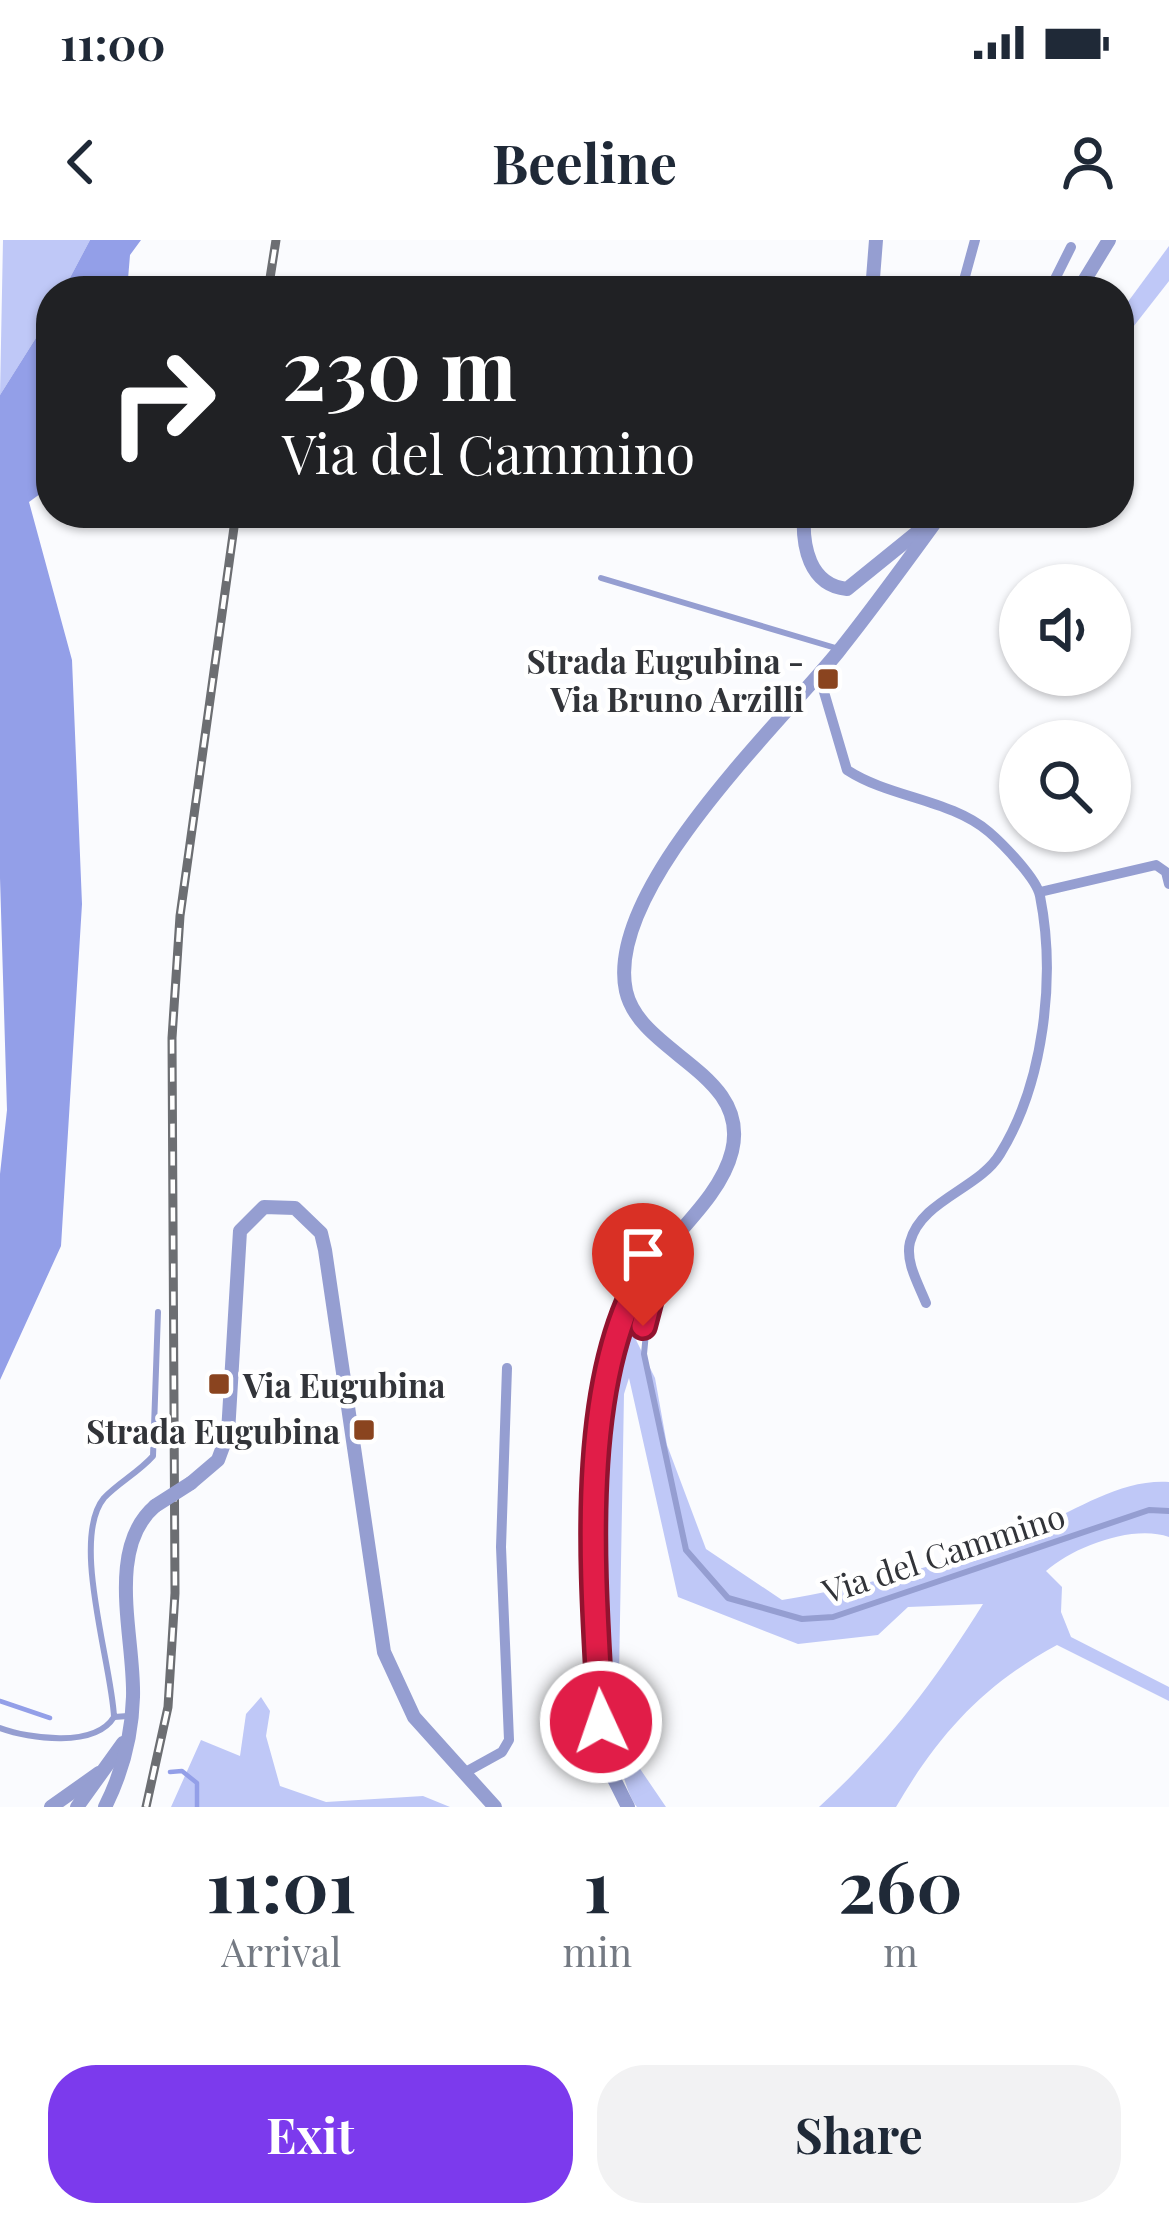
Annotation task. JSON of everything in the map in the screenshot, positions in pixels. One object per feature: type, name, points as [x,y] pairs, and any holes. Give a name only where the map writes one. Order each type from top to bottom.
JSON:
[{"type":"street","points":[[873,276],[876,240]]},
{"type":"street","points":[[966,276],[975,240]]},
{"type":"street","points":[[1087,276],[1109,240]]},
{"type":"street","points":[[1056,276],[1071,247]]},
{"type":"street","points":[[806,528],[812,571],[830,588],[847,590],[924,528]]},
{"type":"street","points":[[628,1807],[609,1769],[601,1722],[598,1421],[605,1362],[620,1314],[648,1266],[717,1184],[731,1156],[735,1130],[713,1086],[632,1004],[625,960],[662,866],[688,829],[840,650],[931,528]]},
{"type":"street","points":[[819,675],[847,770],[873,787],[956,814],[989,832],[1040,892],[1046,1002],[1042,1053],[999,1158],[921,1220],[910,1240],[909,1257],[926,1303]]},
{"type":"street","points":[[1040,892],[1156,865],[1166,872],[1169,884]]},
{"type":"street","points":[[105,1807],[119,1779],[130,1724],[128,1556],[136,1527],[155,1506],[218,1460],[228,1433],[240,1231],[253,1212],[295,1208],[321,1233],[325,1250],[384,1652],[414,1717],[495,1807]]},
{"type":"street","points":[[464,1773],[502,1752],[508,1741],[501,1547],[507,1368]]},
{"type":"street","points":[[77,1807],[108,1766],[130,1724]]},
{"type":"street","points":[[51,1807],[108,1766]]},
{"type":"lane","points":[[601,578],[840,650]]},
{"type":"lane","name":"Via del Cammino","points":[[648,1266],[655,1275],[643,1326],[644,1354],[686,1550],[728,1598],[802,1619],[833,1617],[1149,1510],[1169,1511]]},
{"type":"lane","points":[[0,1728],[22,1736],[83,1737],[108,1727],[114,1717],[91,1565],[92,1532],[103,1500],[153,1456],[158,1312]]},
{"type":"lane","points":[[114,1717],[130,1724]]},
{"type":"shaded area","points":[[3,240],[90,240],[71,276],[36,276],[36,338],[0,395]]},
{"type":"shaded area","points":[[90,240],[141,240],[130,255],[128,276],[71,276]]},
{"type":"shaded area","points":[[1169,246],[1169,281],[1134,326],[1134,294]]},
{"type":"shaded area","points":[[36,338],[36,497],[29,502],[72,660],[82,904],[61,1246],[0,1380],[0,1174],[7,1110],[0,878],[0,395]]},
{"type":"shaded area","points":[[631,1330],[655,1378],[667,1445],[706,1549],[782,1600],[945,1561],[1118,1490],[1169,1482],[1169,1537],[1138,1533],[1104,1540],[1046,1571],[1062,1587],[1061,1612],[1071,1637],[1169,1687],[1169,1701],[1057,1645],[1007,1677],[964,1714],[928,1757],[896,1807],[819,1807],[908,1712],[983,1604],[908,1607],[878,1635],[798,1644],[678,1597],[629,1378],[624,1394],[619,1676],[632,1757],[666,1807],[637,1807],[623,1774],[612,1718],[602,1568],[607,1419],[617,1363]]},
{"type":"shaded area","points":[[261,1697],[270,1711],[266,1736],[280,1786],[326,1802],[423,1796],[450,1807],[171,1807],[201,1740],[240,1756],[246,1714]]},
{"type":"waterway","points":[[0,1701],[50,1718]]},
{"type":"waterway","points":[[170,1772],[182,1771],[197,1783],[197,1807]]},
{"type":"railway","points":[[270,276],[276,240]]},
{"type":"railway","points":[[146,1807],[168,1707],[175,1593],[172,1038],[180,916],[234,528]]},
{"type":"place","name":"Strada Eugubina - Via Bruno Arzilli","points":[[828,679]]},
{"type":"place","name":"Via Eugubina","points":[[219,1384]]},
{"type":"place","name":"Strada Eugubina","points":[[364,1430]]},
{"type":"route","points":[[601,1722],[597,1526],[601,1387],[620,1314],[648,1266],[655,1280],[643,1326]]}]
